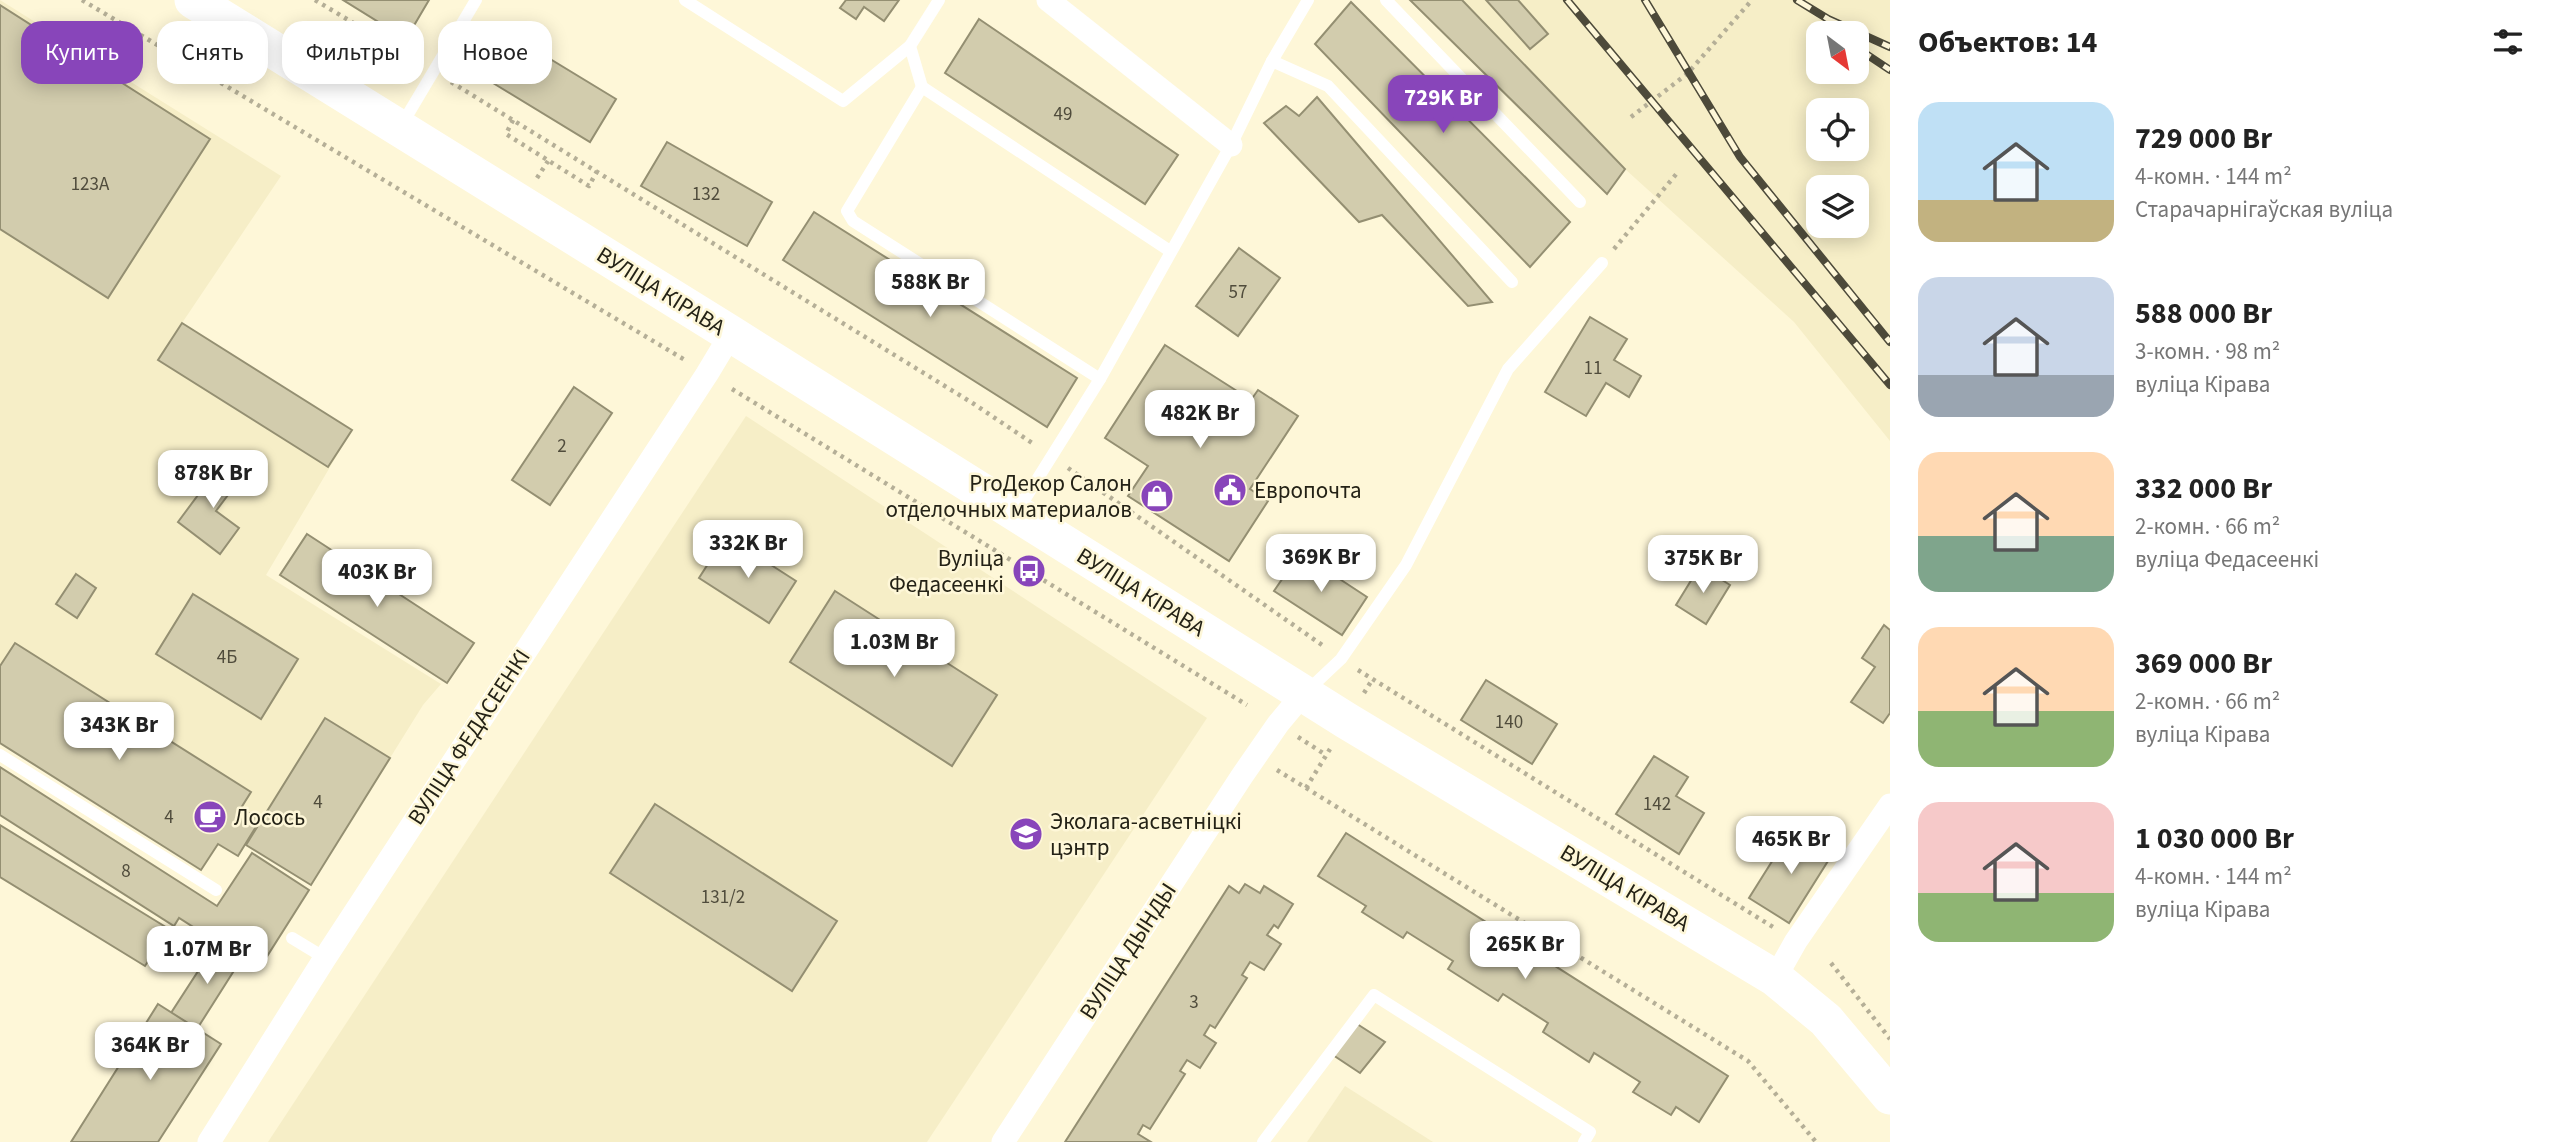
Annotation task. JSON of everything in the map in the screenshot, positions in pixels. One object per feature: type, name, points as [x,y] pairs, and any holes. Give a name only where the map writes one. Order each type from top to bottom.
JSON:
[{"type":"main road","name":"ВУЛІЦА КІРАВА","points":[[193,0],[1303,694],[1775,978],[1826,1020],[1890,1096]]},
{"type":"street","points":[[1048,0],[1231,145]]},
{"type":"street","name":"ВУЛІЦА ФЕДАСЕЕНКІ","points":[[209,1142],[325,958],[731,334]]},
{"type":"street","name":"ВУЛІЦА ДЫНДЫ","points":[[1003,1142],[1242,776],[1278,724],[1303,694]]},
{"type":"street","points":[[1775,978],[1796,941],[1890,804]]},
{"type":"lane","points":[[400,130],[476,0]]},
{"type":"lane","points":[[685,0],[704,5],[844,101],[910,46],[939,0]]},
{"type":"lane","points":[[1016,513],[1100,379],[1231,145],[1272,61],[1308,0]]},
{"type":"lane","points":[[1386,0],[1580,202]]},
{"type":"lane","points":[[910,46],[922,87],[1170,250]]},
{"type":"lane","points":[[1272,61],[1328,86],[1512,282]]},
{"type":"lane","points":[[922,87],[847,211],[853,221],[1100,379]]},
{"type":"lane","points":[[1303,694],[1341,659],[1406,565],[1508,369],[1602,263]]},
{"type":"lane","points":[[0,755],[216,890]]},
{"type":"lane","points":[[292,938],[325,958]]},
{"type":"lane","points":[[1263,1142],[1374,995],[1590,1132],[1584,1142]]},
{"type":"path","points":[[82,0],[691,364]]},
{"type":"path","points":[[1631,117],[1687,74],[1752,0]]},
{"type":"path","points":[[513,120],[506,134],[589,186],[597,171]]},
{"type":"path","points":[[1602,263],[1678,172]]},
{"type":"path","points":[[732,389],[1247,705]]},
{"type":"path","points":[[1364,693],[1372,680]]},
{"type":"path","points":[[1297,736],[1327,755]]},
{"type":"path","points":[[1306,788],[1332,746]]},
{"type":"path","points":[[1276,770],[1748,1061],[1816,1142]]},
{"type":"path","points":[[1830,963],[1890,1039]]},
{"type":"shaded area","points":[[0,0],[34,21],[21,21],[21,84],[134,84],[281,176],[182,323],[352,430],[266,575],[441,684],[423,705],[311,885],[246,845],[218,844],[201,870],[0,743]]},
{"type":"shaded area","points":[[1462,0],[1890,0],[1890,441],[1794,322],[1625,169]]},
{"type":"shaded area","points":[[746,416],[1207,718],[927,1142],[268,1142]]},
{"type":"shaded area","points":[[1345,1086],[1433,1142],[1307,1142]]},
{"type":"building","points":[[343,0],[429,0],[417,21],[377,21]]},
{"type":"building","points":[[846,0],[899,0],[884,21],[864,7],[856,19],[840,8]]},
{"type":"building","points":[[1410,0],[1462,0],[1625,169],[1607,194]]},
{"type":"building","points":[[1486,0],[1518,0],[1548,34],[1530,49]]},
{"type":"building","points":[[1351,2],[1570,222],[1530,267],[1315,44]]},
{"type":"building","points":[[0,5],[25,21],[21,21],[21,84],[124,84],[210,139],[108,298],[0,229]]},
{"type":"building","points":[[979,19],[1178,155],[1145,204],[945,73]]},
{"type":"building","points":[[552,60],[616,99],[590,142],[495,84],[552,84]]},
{"type":"building","points":[[1317,97],[1492,302],[1468,306],[1382,215],[1359,222],[1264,123],[1286,106],[1299,116]]},
{"type":"building","points":[[667,142],[772,202],[747,246],[641,186]]},
{"type":"building","points":[[814,212],[1077,378],[1047,427],[783,260]]},
{"type":"building","points":[[1239,248],[1280,278],[1238,336],[1196,306]]},
{"type":"building","points":[[1590,317],[1627,339],[1614,360],[1641,376],[1629,397],[1606,383],[1586,416],[1545,392]]},
{"type":"building","points":[[182,323],[352,430],[328,467],[158,360]]},
{"type":"building","points":[[1165,345],[1251,400],[1258,390],[1298,416],[1250,489],[1268,501],[1229,561],[1128,496],[1148,466],[1105,438]]},
{"type":"building","points":[[574,387],[612,413],[550,505],[512,480]]},
{"type":"building","points":[[224,460],[243,475],[216,511],[239,528],[220,554],[178,522]]},
{"type":"building","points":[[307,534],[474,643],[447,683],[280,575]]},
{"type":"building","points":[[726,536],[796,581],[769,623],[699,578]]},
{"type":"building","points":[[1300,553],[1367,597],[1342,635],[1274,591]]},
{"type":"building","points":[[1700,566],[1730,585],[1706,624],[1676,605]]},
{"type":"building","points":[[76,574],[96,588],[77,618],[56,604]]},
{"type":"building","points":[[835,591],[997,695],[952,766],[790,662]]},
{"type":"building","points":[[193,594],[298,659],[261,719],[156,654]]},
{"type":"building","points":[[1884,625],[1890,630],[1890,713],[1883,723],[1851,702],[1875,667],[1862,658]]},
{"type":"building","points":[[15,643],[251,792],[241,808],[260,820],[238,856],[218,844],[201,870],[0,743],[0,666]]},
{"type":"building","points":[[1486,680],[1557,724],[1532,764],[1461,720]]},
{"type":"building","points":[[325,718],[390,758],[311,885],[246,845]]},
{"type":"building","points":[[1654,756],[1688,777],[1676,796],[1704,813],[1679,854],[1616,814]]},
{"type":"building","points":[[0,767],[217,906],[252,853],[309,890],[259,969],[179,918],[174,926],[0,815]]},
{"type":"building","points":[[655,804],[837,921],[792,991],[610,873]]},
{"type":"building","points":[[0,825],[169,929],[145,966],[0,877]]},
{"type":"building","points":[[1793,828],[1833,853],[1789,923],[1749,898]]},
{"type":"building","points":[[1346,833],[1728,1076],[1699,1122],[1676,1107],[1671,1115],[1633,1092],[1640,1082],[1594,1053],[1589,1062],[1543,1032],[1548,1023],[1503,994],[1498,1001],[1448,969],[1453,961],[1407,932],[1403,938],[1362,912],[1366,906],[1318,876]]},
{"type":"building","points":[[1245,884],[1260,893],[1264,886],[1293,904],[1278,928],[1274,925],[1267,935],[1281,944],[1264,970],[1250,962],[1242,975],[1247,978],[1215,1028],[1210,1025],[1204,1035],[1216,1043],[1200,1068],[1187,1060],[1180,1071],[1185,1074],[1150,1129],[1143,1125],[1138,1134],[1151,1142],[1065,1142],[1229,886],[1239,893]]},
{"type":"building","points":[[217,942],[242,958],[197,1029],[171,1013]]},
{"type":"building","points":[[158,1004],[221,1044],[158,1142],[71,1142]]},
{"type":"building","points":[[1354,1022],[1385,1042],[1360,1073],[1330,1053]]},
{"type":"railway","points":[[1567,0],[1890,385]]},
{"type":"railway","points":[[1645,0],[1740,157],[1890,342]]},
{"type":"railway","points":[[1797,0],[1828,19],[1890,47]]},
{"type":"railway","points":[[1869,56],[1890,70]]},
{"type":"place","name":"Европочта","points":[[1230,490]]},
{"type":"place","name":"ProДекор Салон отделочных материалов","points":[[1157,496]]},
{"type":"place","name":"Вуліца Федасеенкі","points":[[1029,571]]},
{"type":"place","name":"Лосось","points":[[210,817]]},
{"type":"place","name":"Эколага-асветніцкі цэнтр","points":[[1026,834]]}]
